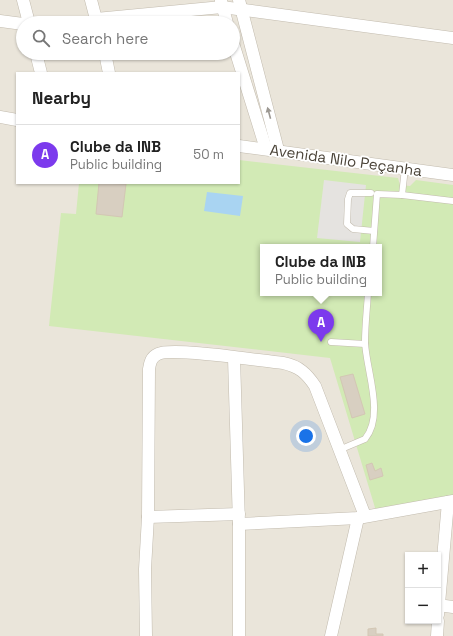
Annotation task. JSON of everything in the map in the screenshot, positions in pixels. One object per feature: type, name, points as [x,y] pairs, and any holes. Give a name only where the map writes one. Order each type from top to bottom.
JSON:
[{"type":"street","points":[[23,0],[27,16]]},
{"type":"street","points":[[91,0],[96,16]]},
{"type":"street","points":[[131,16],[221,3],[453,38]]},
{"type":"street","points":[[221,3],[225,16]]},
{"type":"street","points":[[240,5],[278,150]]},
{"type":"street","points":[[0,21],[16,23]]},
{"type":"street","points":[[38,60],[41,72]]},
{"type":"street","points":[[106,60],[109,72]]},
{"type":"street","points":[[239,60],[266,149]]},
{"type":"street","points":[[0,118],[16,120]]},
{"type":"street","name":"Avenida Nilo Peçanha","points":[[240,146],[278,150],[453,175]]},
{"type":"street","points":[[146,636],[145,569],[148,517],[148,369],[153,357],[165,352],[292,364],[308,376],[315,386],[339,450],[361,517],[331,636]]},
{"type":"street","points":[[234,358],[239,519],[239,636]]},
{"type":"street","points":[[148,517],[239,519],[361,517],[451,501],[440,588]]},
{"type":"street","points":[[441,605],[453,607]]},
{"type":"street","points":[[437,636],[438,624]]},
{"type":"lane","points":[[402,195],[405,168]]},
{"type":"lane","points":[[371,193],[350,193],[348,199],[347,224],[352,229],[374,232]]},
{"type":"lane","points":[[373,244],[377,194],[402,195],[453,201]]},
{"type":"lane","points":[[339,450],[366,439],[373,420],[373,397],[365,344],[368,296]]},
{"type":"lane","points":[[331,342],[365,344]]},
{"type":"shaded area","points":[[0,0],[453,0],[453,636],[0,636]]},
{"type":"shaded area","points":[[324,180],[366,185],[360,242],[317,238]]},
{"type":"green space","points":[[240,160],[398,178],[400,185],[410,186],[416,180],[453,185],[453,497],[376,511],[330,358],[49,326],[61,213],[76,214],[79,184],[240,184]]},
{"type":"water","points":[[207,192],[243,196],[240,216],[204,211]]},
{"type":"building","points":[[99,184],[126,184],[122,217],[96,214]]},
{"type":"building","points":[[353,374],[365,414],[352,418],[340,377]]},
{"type":"building","points":[[372,463],[375,471],[381,468],[383,476],[370,480],[366,465]]},
{"type":"building","points":[[376,628],[376,634],[383,634],[383,636],[368,636],[368,629]]},
{"type":"place","name":"Clube da INB","points":[[321,342]]}]
